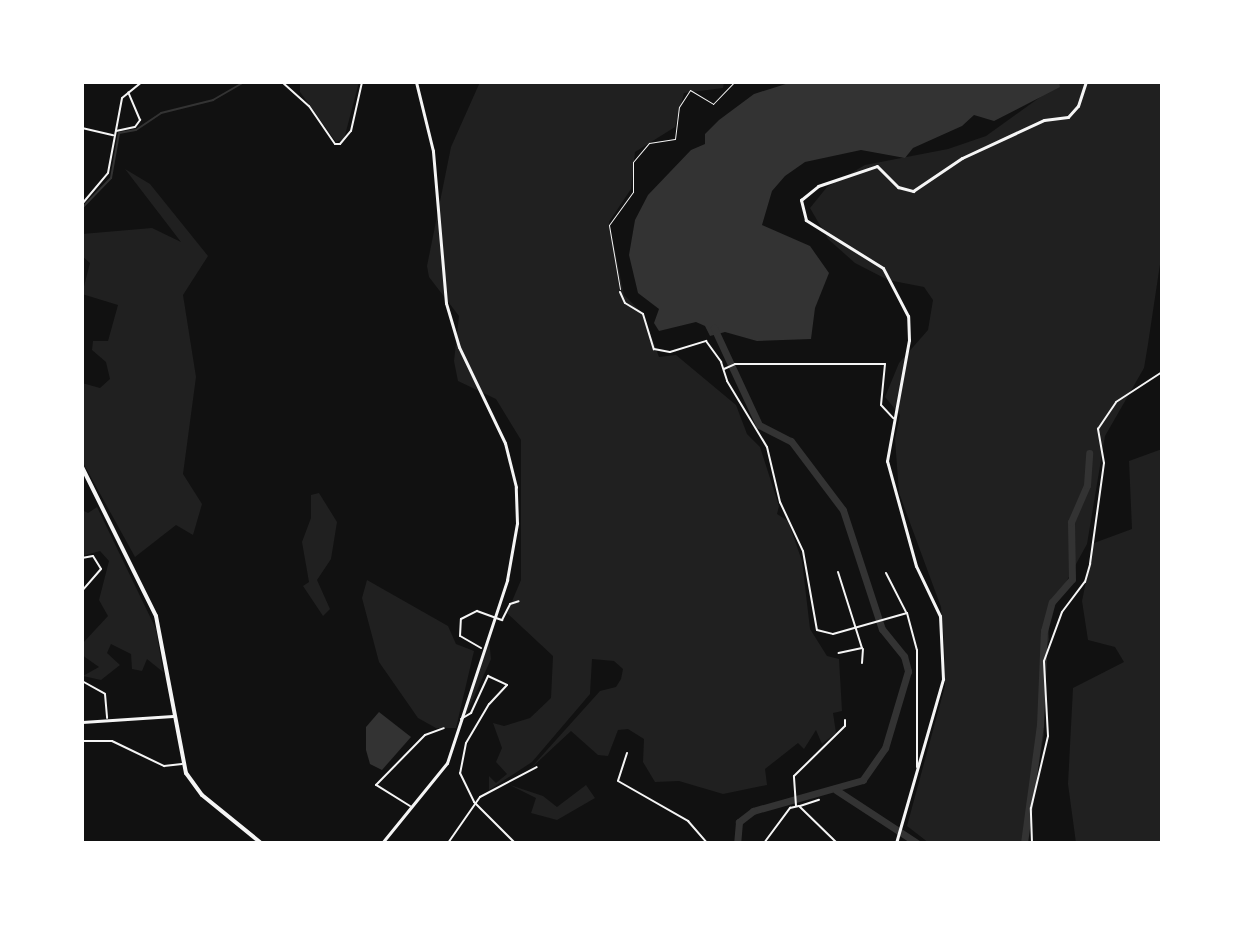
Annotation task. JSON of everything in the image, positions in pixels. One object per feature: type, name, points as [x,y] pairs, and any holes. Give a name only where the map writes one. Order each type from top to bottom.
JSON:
[{"type":"main road","points":[[382,843],[443,770],[511,565],[516,487],[502,435],[449,315],[433,151],[416,82]]},
{"type":"main road","points":[[896,843],[902,832],[941,692],[943,643],[940,616],[919,574],[888,474],[909,340],[904,302],[883,268],[802,216],[803,195],[877,166],[898,187],[913,191],[962,158],[1044,120],[1068,117],[1078,106],[1086,82]]},
{"type":"main road","points":[[82,467],[151,603],[167,661],[182,764],[202,795],[261,843]]},
{"type":"main road","points":[[82,722],[173,716]]},
{"type":"street","points":[[82,204],[108,173],[127,92],[142,82]]},
{"type":"street","points":[[282,82],[309,106],[335,144],[347,140],[362,82]]},
{"type":"street","points":[[82,128],[115,133],[135,127],[140,120],[127,92]]},
{"type":"street","points":[[620,292],[627,305],[643,314],[654,349],[670,352],[706,341],[723,369],[767,447],[780,502],[803,551],[815,628],[829,634],[907,613]]},
{"type":"street","points":[[723,369],[735,364],[885,364],[881,405],[896,418]]},
{"type":"street","points":[[1030,843],[1031,808],[1048,736],[1044,661],[1062,612],[1085,582],[1090,564],[1104,463],[1098,429],[1116,402],[1162,372]]},
{"type":"street","points":[[82,558],[93,556],[101,569],[82,591]]},
{"type":"street","points":[[838,572],[858,627],[862,663]]},
{"type":"street","points":[[886,573],[907,613],[917,650],[917,771]]},
{"type":"street","points":[[481,648],[463,640],[458,624],[469,614],[486,613],[499,619],[519,601]]},
{"type":"street","points":[[839,653],[862,648]]},
{"type":"street","points":[[460,719],[471,713],[488,676],[507,685],[489,704],[459,764],[474,802],[515,843]]},
{"type":"street","points":[[82,681],[105,694],[107,719]]},
{"type":"street","points":[[837,843],[797,806],[792,779],[802,763],[845,726],[845,720]]},
{"type":"street","points":[[411,807],[397,794],[376,785],[425,735],[444,728]]},
{"type":"street","points":[[82,741],[112,741],[164,766],[182,764]]},
{"type":"street","points":[[627,753],[618,781],[688,821],[707,843]]},
{"type":"street","points":[[448,843],[474,802],[537,767]]},
{"type":"street","points":[[764,843],[797,806],[819,800]]},
{"type":"street","points":[[563,843],[586,843]]},
{"type":"path","points":[[620,292],[609,225],[633,192],[633,162],[649,143],[675,139],[678,112],[690,90],[713,104],[734,82]]},
{"type":"shaded area","points":[[300,82],[359,82],[344,139],[336,142],[300,92]]},
{"type":"shaded area","points":[[480,82],[724,82],[723,88],[684,93],[675,127],[635,152],[631,189],[609,222],[624,295],[643,314],[659,357],[676,355],[736,405],[747,434],[760,447],[779,506],[777,514],[788,521],[802,561],[810,629],[827,656],[839,659],[842,711],[833,713],[836,733],[822,744],[816,730],[804,749],[798,743],[765,769],[767,785],[723,794],[679,781],[655,782],[643,762],[644,739],[628,729],[618,730],[608,756],[598,755],[571,731],[529,770],[600,691],[616,687],[621,679],[623,669],[614,661],[592,659],[590,694],[532,762],[489,790],[489,776],[496,783],[507,774],[496,762],[502,748],[493,723],[504,726],[530,718],[551,698],[553,656],[507,613],[521,580],[521,440],[496,399],[458,381],[454,361],[459,316],[429,277],[427,266],[451,147]]},
{"type":"shaded area","points":[[792,82],[1059,82],[1060,87],[994,121],[974,115],[962,126],[913,148],[905,158],[861,150],[805,162],[785,176],[772,191],[762,225],[810,246],[829,273],[815,308],[811,339],[757,341],[725,332],[710,336],[705,326],[696,322],[659,331],[654,323],[659,309],[638,293],[629,255],[635,220],[648,195],[691,150],[705,144],[705,134],[719,120],[754,94]]},
{"type":"shaded area","points":[[1061,82],[1162,82],[1162,251],[1144,368],[1105,436],[1087,544],[1048,615],[1049,640],[1042,656],[1044,735],[1024,843],[929,843],[907,826],[945,686],[941,607],[899,493],[895,439],[900,415],[885,397],[899,363],[928,330],[933,300],[924,287],[888,280],[855,263],[828,239],[810,208],[827,187],[865,165],[948,149],[986,136]]},
{"type":"shaded area","points":[[125,169],[150,184],[208,256],[183,295],[196,377],[183,474],[202,504],[193,535],[176,525],[135,557],[82,461],[82,383],[100,388],[110,379],[106,362],[92,350],[93,341],[108,341],[118,305],[82,294],[90,263],[82,256],[82,234],[152,228],[181,242]]},
{"type":"shaded area","points":[[1162,449],[1162,843],[1076,843],[1068,784],[1073,688],[1124,662],[1115,647],[1088,640],[1082,601],[1094,543],[1132,529],[1129,461]]},
{"type":"shaded area","points":[[319,493],[337,522],[331,559],[317,580],[330,609],[323,616],[303,586],[309,582],[302,542],[311,518],[311,495]]},
{"type":"shaded area","points":[[97,507],[156,629],[163,672],[147,659],[142,671],[132,669],[131,654],[111,644],[107,653],[120,665],[101,680],[83,676],[99,667],[82,655],[82,644],[108,616],[99,600],[109,561],[100,551],[82,556],[82,510],[88,513]]},
{"type":"shaded area","points":[[367,580],[448,626],[456,644],[474,651],[456,728],[436,728],[418,718],[379,662],[362,598]]},
{"type":"shaded area","points":[[489,639],[491,659],[465,717]]},
{"type":"shaded area","points":[[379,712],[411,737],[382,770],[370,764],[366,750],[366,727]]},
{"type":"shaded area","points":[[510,785],[543,796],[557,807],[586,785],[595,798],[557,820],[531,813],[536,798]]},
{"type":"waterway","points":[[82,208],[111,178],[119,133],[136,130],[161,113],[213,100],[244,82]]},
{"type":"waterway","points":[[714,328],[759,425],[791,441],[843,510],[882,629],[904,656],[908,671],[885,748],[863,780],[753,811],[739,822],[737,843]]},
{"type":"waterway","points":[[1024,843],[1040,725],[1044,631],[1052,602],[1072,579],[1071,522],[1087,485],[1089,453]]},
{"type":"waterway","points":[[836,790],[917,843]]}]
